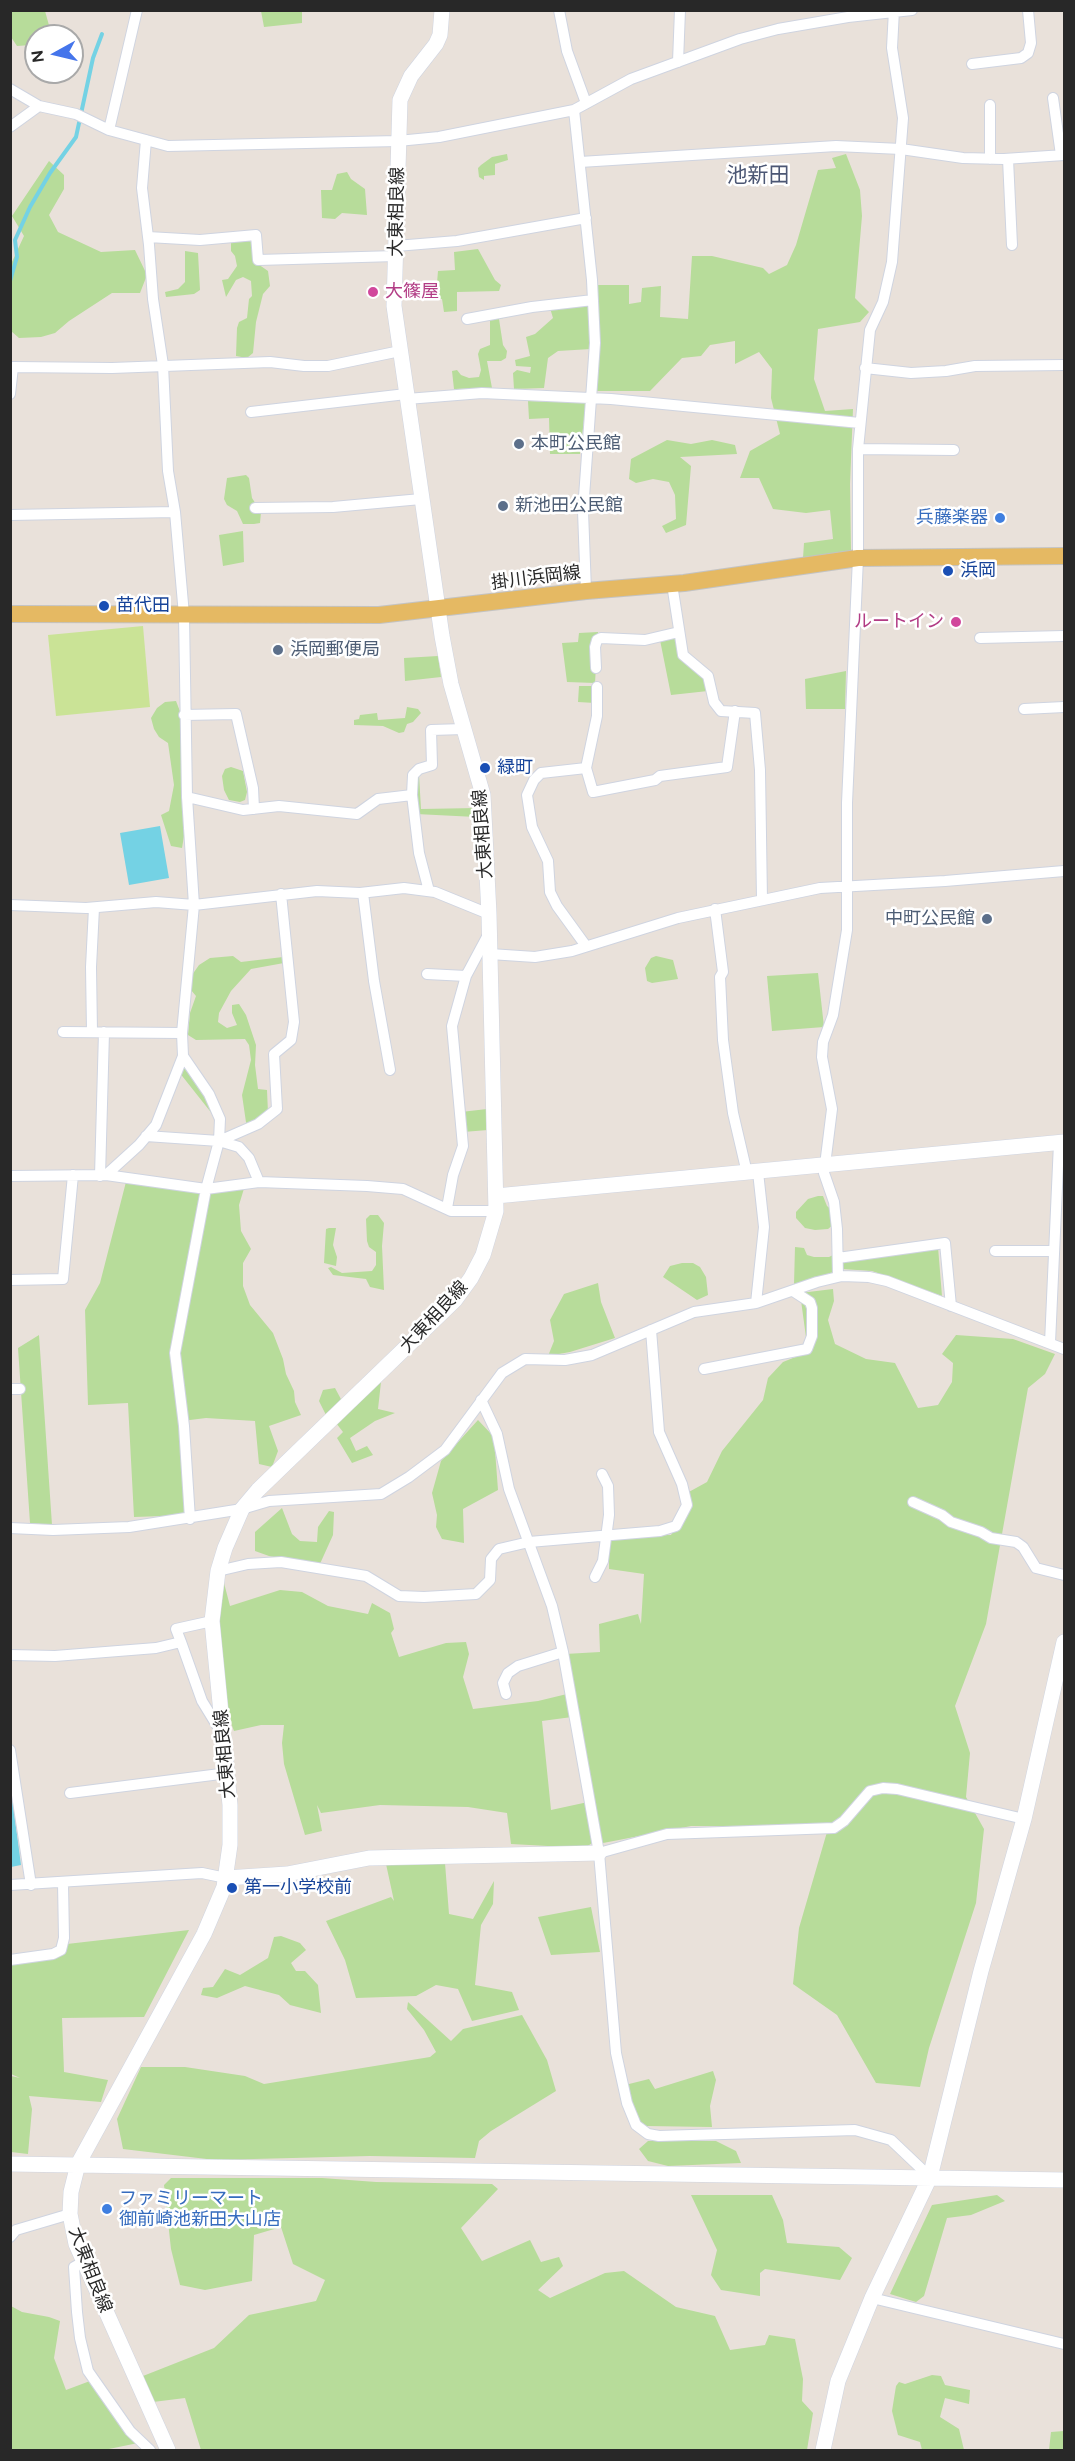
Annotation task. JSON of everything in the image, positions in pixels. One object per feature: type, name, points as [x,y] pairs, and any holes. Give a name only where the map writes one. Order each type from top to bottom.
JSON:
[{"type":"main road","name":"掛川浜岡線","points":[[10,614],[379,615],[438,610],[586,591],[672,584],[858,558],[1065,556]]},
{"type":"street","points":[[110,130],[137,10]]},
{"type":"street","name":"大東相良線","points":[[168,2451],[83,2262],[72,2229],[71,2192],[78,2164],[204,1934],[218,1905],[226,1878],[230,1845],[228,1773],[212,1621],[218,1571],[242,1509],[287,1460],[454,1299],[471,1278],[483,1255],[496,1204],[489,914],[483,795],[451,684],[421,499],[394,306],[400,100],[411,76],[436,44],[440,35],[442,10]]},
{"type":"street","points":[[559,10],[567,51],[586,103]]},
{"type":"street","points":[[678,62],[680,10]]},
{"type":"street","points":[[10,89],[39,106],[81,116],[110,130],[168,146],[398,141],[439,137],[574,110],[631,79],[740,39],[778,29],[848,17],[912,10]]},
{"type":"street","points":[[972,64],[1021,58],[1028,53],[1031,43],[1028,10]]},
{"type":"street","points":[[838,1276],[835,1211],[826,1182],[832,1109],[822,1057],[823,1042],[833,1016],[847,930],[846,885],[858,558],[860,423],[870,330],[883,302],[892,262],[901,149],[903,118],[892,48],[894,11]]},
{"type":"street","points":[[580,162],[836,146],[901,149],[963,158],[1008,159],[1063,155],[1053,98]]},
{"type":"street","points":[[990,105],[990,159]]},
{"type":"street","points":[[10,127],[39,106]]},
{"type":"street","points":[[574,110],[586,218],[595,343],[583,511],[586,591]]},
{"type":"street","points":[[103,1176],[156,1125],[183,1056],[182,1033],[194,905],[184,715],[184,615],[175,512],[168,471],[163,365],[141,188],[146,140]]},
{"type":"street","points":[[1008,159],[1012,245]]},
{"type":"street","points":[[148,237],[200,240],[256,235],[258,260],[396,251],[586,218]]},
{"type":"street","points":[[467,319],[532,307],[593,300]]},
{"type":"street","points":[[10,394],[12,367],[112,368],[270,362],[328,366],[400,351]]},
{"type":"street","points":[[865,368],[911,373],[946,371],[975,366],[1065,365]]},
{"type":"street","points":[[251,412],[406,397],[482,393],[693,405],[860,423]]},
{"type":"street","points":[[858,449],[954,450]]},
{"type":"street","points":[[255,508],[333,507],[421,499]]},
{"type":"street","points":[[10,515],[175,512]]},
{"type":"street","points":[[672,584],[683,655],[708,676],[714,702],[721,711],[755,713],[760,770],[762,900]]},
{"type":"street","points":[[596,668],[595,647],[597,640],[601,638],[645,640],[679,632]]},
{"type":"street","points":[[980,638],[1065,636]]},
{"type":"street","points":[[597,687],[597,716],[586,768],[593,792],[655,780],[660,776],[727,767],[735,711]]},
{"type":"street","points":[[1024,709],[1065,706]]},
{"type":"street","points":[[184,715],[236,714],[253,788],[254,808]]},
{"type":"street","points":[[429,891],[419,853],[412,795],[414,774],[419,769],[432,765],[431,730],[464,729]]},
{"type":"street","points":[[586,768],[541,773],[534,780],[527,795],[532,827],[548,861],[550,892],[586,946]]},
{"type":"street","points":[[187,797],[243,810],[279,806],[357,814],[378,799],[412,795]]},
{"type":"street","points":[[490,954],[535,957],[586,946],[715,909],[846,885],[945,881],[1065,872]]},
{"type":"street","points":[[10,905],[94,908],[156,903],[194,905],[317,891],[363,893],[404,888],[429,891],[489,914]]},
{"type":"street","points":[[363,893],[374,981],[390,1070]]},
{"type":"street","points":[[219,1141],[258,1124],[277,1108],[274,1054],[291,1040],[294,1022],[281,894]]},
{"type":"street","points":[[92,1032],[91,967],[94,908]]},
{"type":"street","points":[[715,909],[723,972],[720,977],[723,1040],[733,1113],[752,1172],[764,1227],[756,1303]]},
{"type":"street","points":[[447,1208],[453,1175],[463,1146],[452,1026],[466,976],[489,932]]},
{"type":"street","points":[[427,974],[466,976]]},
{"type":"street","points":[[63,1032],[182,1033]]},
{"type":"street","points":[[103,1176],[104,1032]]},
{"type":"street","points":[[183,1056],[209,1094],[220,1119],[219,1141],[206,1190],[175,1353],[184,1426],[189,1519]]},
{"type":"street","points":[[146,1136],[219,1141],[239,1147],[249,1158],[259,1182]]},
{"type":"street","points":[[10,1176],[103,1176],[206,1190],[259,1182],[403,1189],[451,1211],[752,1172],[1062,1142],[1050,1343]]},
{"type":"street","points":[[10,1280],[63,1279],[73,1175]]},
{"type":"street","points":[[838,1258],[945,1243],[951,1306]]},
{"type":"street","points":[[995,1251],[1054,1251]]},
{"type":"street","points":[[10,1528],[53,1530],[107,1528],[189,1519],[242,1509],[269,1501],[381,1494],[409,1477],[445,1450],[502,1373],[525,1359],[565,1360],[592,1355],[694,1312],[756,1303],[838,1276],[869,1277],[887,1281],[1065,1349]]},
{"type":"street","points":[[704,1369],[807,1349],[812,1336],[812,1308],[810,1302],[793,1291]]},
{"type":"street","points":[[218,1571],[248,1564],[281,1562],[366,1576],[399,1596],[477,1594],[490,1580],[491,1558],[499,1549],[529,1542],[660,1531],[676,1526],[687,1505],[682,1484],[659,1432],[651,1330]]},
{"type":"street","points":[[481,1400],[497,1434],[509,1489],[552,1606],[563,1652],[599,1853],[616,2054],[627,2103],[636,2125],[648,2134],[659,2136],[855,2130],[891,2140],[930,2177]]},
{"type":"street","points":[[595,1577],[603,1561],[609,1515],[608,1486],[602,1474]]},
{"type":"street","points":[[913,1502],[942,1515],[951,1522],[992,1538],[1016,1542],[1023,1547],[1036,1568],[1065,1575]]},
{"type":"street","points":[[212,1621],[176,1629],[202,1701],[224,1737]]},
{"type":"street","points":[[10,1655],[55,1656],[117,1652],[156,1648],[181,1642]]},
{"type":"street","points":[[824,2451],[838,2381],[872,2298],[930,2177],[981,1971],[1024,1819],[1065,1642]]},
{"type":"street","points":[[506,1694],[503,1683],[508,1673],[518,1665],[563,1652]]},
{"type":"street","points":[[10,1750],[31,1885]]},
{"type":"street","points":[[70,1793],[228,1773]]},
{"type":"street","points":[[10,1885],[202,1873],[226,1878],[286,1874],[369,1858],[599,1853],[667,1834],[834,1828],[844,1821],[870,1791],[883,1788],[897,1789],[1024,1819]]},
{"type":"street","points":[[10,1960],[53,1954],[61,1950],[64,1938],[63,1882]]},
{"type":"street","points":[[10,2164],[1065,2180]]},
{"type":"street","points":[[10,2236],[16,2230],[70,2214]]},
{"type":"street","points":[[83,2262],[75,2267],[76,2300],[80,2338],[88,2371],[130,2431],[150,2451]]},
{"type":"street","points":[[872,2298],[1065,2344]]},
{"type":"green space","points":[[12,10],[45,11],[49,24],[24,24],[24,46],[17,46],[11,37]]},
{"type":"green space","points":[[261,11],[302,11],[302,23],[264,27]]},
{"type":"green space","points":[[507,154],[508,160],[495,164],[495,175],[484,176],[484,180],[479,177],[478,168],[481,165],[492,157]]},
{"type":"green space","points":[[846,154],[860,190],[862,216],[855,298],[869,312],[860,322],[818,329],[814,379],[825,411],[853,409],[850,484],[851,552],[803,558],[804,543],[833,539],[830,510],[806,513],[773,509],[759,478],[740,478],[750,451],[780,434],[771,398],[772,369],[759,352],[735,364],[735,341],[710,345],[701,356],[682,358],[650,391],[595,391],[594,285],[629,285],[629,304],[641,302],[642,288],[661,286],[660,317],[688,319],[692,256],[712,256],[763,268],[769,274],[787,265],[796,245],[818,170],[836,168],[832,158]]},
{"type":"green space","points":[[49,161],[64,175],[64,189],[49,215],[58,232],[101,252],[135,250],[147,275],[140,293],[112,293],[55,333],[41,337],[19,338],[11,331],[11,264],[24,236],[12,216]]},
{"type":"green space","points":[[347,172],[351,179],[365,189],[367,215],[342,213],[335,219],[322,218],[321,190],[332,190],[337,174]]},
{"type":"green space","points":[[249,239],[255,249],[255,262],[268,271],[270,286],[263,294],[256,322],[253,353],[247,358],[236,356],[237,328],[239,322],[247,318],[249,299],[252,296],[251,281],[243,277],[236,280],[226,297],[222,280],[228,279],[237,266],[235,256],[231,251],[231,242]]},
{"type":"green space","points":[[478,249],[495,280],[501,285],[499,291],[457,292],[457,311],[444,312],[442,299],[432,298],[431,283],[437,283],[438,271],[455,270],[454,252]]},
{"type":"green space","points":[[185,251],[198,253],[200,290],[194,294],[166,297],[165,292],[178,289],[185,282]]},
{"type":"green space","points":[[592,302],[591,349],[558,351],[548,358],[544,388],[514,389],[513,373],[517,370],[530,373],[531,367],[516,366],[515,360],[530,356],[526,337],[535,334],[553,318],[550,308]]},
{"type":"green space","points":[[547,309],[499,319],[503,345],[507,351],[506,358],[501,361],[487,361],[492,388],[454,389],[452,371],[457,370],[461,375],[469,378],[479,377],[481,370],[478,354],[480,349],[490,345],[490,317]]},
{"type":"green space","points":[[528,401],[586,403],[580,454],[550,454],[549,418],[529,419]]},
{"type":"green space","points":[[667,440],[691,444],[712,440],[735,445],[737,454],[680,457],[691,466],[686,525],[666,533],[662,526],[676,519],[675,495],[669,482],[653,479],[636,483],[629,479],[631,459]]},
{"type":"green space","points":[[246,475],[249,478],[252,498],[261,512],[260,523],[243,524],[237,511],[227,505],[224,499],[227,478]]},
{"type":"green space","points":[[243,531],[244,562],[223,566],[219,535]]},
{"type":"green space","points":[[143,626],[150,707],[56,716],[48,635]]},
{"type":"green space","points":[[598,632],[595,683],[567,682],[562,643],[578,642],[579,633]]},
{"type":"green space","points":[[680,635],[684,659],[704,676],[708,691],[671,695],[660,640]]},
{"type":"green space","points":[[438,656],[441,677],[405,681],[404,658]]},
{"type":"green space","points":[[846,671],[845,709],[806,709],[805,679]]},
{"type":"green space","points":[[579,686],[595,686],[595,703],[578,702]]},
{"type":"green space","points":[[176,701],[181,714],[184,836],[182,848],[171,846],[161,815],[169,811],[174,785],[168,743],[159,737],[151,718],[157,708],[165,702]]},
{"type":"green space","points":[[407,707],[418,709],[421,713],[413,722],[407,724],[404,732],[399,733],[383,726],[354,725],[354,720],[359,719],[360,715],[377,713],[378,720],[405,718]]},
{"type":"green space","points":[[231,767],[243,771],[247,792],[245,800],[240,802],[229,800],[224,790],[222,776],[225,769]]},
{"type":"green space","points":[[415,774],[419,775],[421,809],[476,808],[476,817],[416,814]]},
{"type":"green space","points":[[233,956],[241,962],[283,957],[284,963],[251,969],[231,991],[219,1013],[218,1022],[227,1028],[237,1025],[232,1013],[232,1005],[239,1004],[246,1015],[256,1045],[255,1065],[258,1089],[267,1090],[268,1113],[247,1129],[242,1095],[251,1060],[249,1045],[245,1039],[196,1040],[188,1035],[190,1013],[196,996],[191,990],[192,975],[199,965],[210,958]]},
{"type":"green space","points":[[656,956],[673,960],[678,979],[652,983],[647,981],[645,968],[651,958]]},
{"type":"green space","points":[[818,973],[824,1027],[772,1031],[767,976]]},
{"type":"green space","points":[[183,1059],[208,1094],[217,1120],[179,1072]]},
{"type":"green space","points":[[487,1109],[488,1130],[463,1132],[461,1112]]},
{"type":"green space","points":[[127,1178],[206,1193],[246,1182],[239,1205],[241,1231],[251,1249],[243,1263],[243,1286],[250,1305],[273,1333],[301,1415],[269,1426],[278,1451],[272,1467],[259,1464],[255,1421],[206,1418],[182,1421],[192,1515],[134,1517],[128,1403],[88,1405],[85,1310],[100,1283]]},
{"type":"green space","points":[[823,1196],[827,1206],[833,1211],[834,1224],[828,1229],[805,1228],[796,1218],[796,1212],[808,1199]]},
{"type":"green space","points":[[370,1215],[378,1215],[384,1223],[382,1246],[384,1290],[370,1287],[366,1279],[333,1275],[328,1268],[331,1267],[342,1273],[372,1271],[376,1265],[376,1252],[369,1247],[367,1241],[366,1219]]},
{"type":"green space","points":[[336,1228],[333,1245],[337,1257],[336,1266],[324,1263],[326,1229]]},
{"type":"green space","points":[[795,1247],[804,1248],[807,1255],[814,1257],[829,1257],[835,1254],[834,1272],[794,1284]]},
{"type":"green space","points":[[938,1247],[942,1296],[872,1271],[842,1269],[841,1260]]},
{"type":"green space","points":[[693,1263],[700,1267],[706,1277],[708,1295],[697,1300],[663,1277],[670,1266]]},
{"type":"green space","points":[[598,1283],[601,1302],[615,1338],[570,1352],[548,1356],[554,1341],[550,1320],[564,1294]]},
{"type":"green space","points":[[833,1289],[834,1301],[828,1320],[835,1344],[866,1359],[895,1363],[918,1408],[938,1405],[952,1382],[953,1363],[942,1354],[956,1335],[1013,1339],[1055,1354],[1045,1374],[1028,1388],[986,1624],[955,1706],[970,1753],[966,1797],[984,1829],[976,1903],[929,2048],[920,2087],[876,2083],[837,2015],[793,1984],[799,1928],[827,1832],[691,1826],[598,1844],[565,1654],[600,1652],[599,1624],[638,1614],[641,1624],[644,1574],[609,1569],[609,1536],[671,1535],[687,1505],[687,1493],[707,1482],[722,1451],[763,1400],[768,1378],[783,1362],[808,1352],[800,1293]]},
{"type":"green space","points":[[39,1335],[52,1525],[30,1523],[18,1348]]},
{"type":"green space","points":[[381,1382],[378,1409],[395,1413],[375,1421],[350,1438],[356,1451],[367,1446],[373,1455],[352,1463],[337,1438],[343,1432],[336,1423]]},
{"type":"green space","points":[[335,1388],[342,1401],[326,1415],[319,1401],[323,1390]]},
{"type":"green space","points":[[478,1420],[494,1437],[498,1490],[463,1509],[464,1543],[442,1539],[436,1527],[437,1515],[432,1493],[441,1461]]},
{"type":"green space","points":[[282,1508],[292,1534],[300,1541],[317,1542],[318,1527],[329,1511],[334,1512],[333,1535],[319,1566],[255,1551],[255,1532]]},
{"type":"green space","points":[[224,1583],[230,1606],[280,1590],[302,1592],[328,1606],[368,1614],[372,1603],[390,1613],[394,1629],[391,1633],[399,1657],[446,1643],[466,1642],[469,1654],[463,1677],[473,1709],[538,1701],[567,1694],[572,1717],[542,1721],[551,1810],[588,1802],[592,1843],[585,1848],[511,1844],[507,1813],[468,1807],[380,1805],[321,1813],[317,1805],[322,1831],[305,1835],[284,1764],[282,1743],[284,1725],[261,1725],[234,1731],[224,1705],[219,1624]]},
{"type":"green space","points":[[445,1863],[449,1914],[473,1919],[494,1881],[493,1904],[481,1925],[475,1985],[512,1992],[519,2010],[472,2021],[458,1989],[436,1985],[416,1996],[356,1998],[345,1960],[326,1921],[391,1897],[394,1901],[386,1864]]},
{"type":"green space","points":[[591,1907],[600,1952],[551,1955],[538,1917]]},
{"type":"green space","points":[[189,1930],[144,2017],[62,2018],[64,2072],[108,2080],[101,2102],[29,2096],[32,2109],[28,2154],[11,2152],[11,2076],[20,2078],[11,2074],[10,1962],[61,1955],[67,1944]]},
{"type":"green space","points":[[281,1936],[300,1943],[306,1950],[291,1963],[296,1971],[305,1971],[318,1985],[321,2013],[290,2005],[279,1995],[245,1986],[217,1998],[201,1995],[203,1988],[213,1987],[225,1969],[240,1975],[268,1958],[274,1937]]},
{"type":"green space","points":[[408,2002],[451,2041],[463,2029],[522,2015],[547,2060],[556,2091],[491,2131],[479,2141],[475,2158],[370,2156],[215,2160],[123,2149],[117,2119],[141,2067],[185,2067],[245,2076],[264,2084],[430,2057],[436,2052],[424,2030],[407,2009]]},
{"type":"green space","points":[[713,2071],[716,2080],[710,2106],[712,2127],[646,2126],[637,2119],[629,2098],[629,2084],[649,2079],[655,2089]]},
{"type":"green space","points":[[648,2141],[716,2141],[736,2151],[741,2163],[668,2166],[648,2161],[639,2149]]},
{"type":"green space","points":[[171,2178],[322,2178],[376,2182],[492,2184],[498,2189],[461,2228],[482,2261],[530,2240],[541,2262],[559,2257],[563,2266],[538,2290],[550,2298],[605,2273],[624,2271],[676,2307],[715,2316],[730,2350],[765,2345],[769,2335],[795,2339],[803,2379],[802,2401],[813,2413],[807,2450],[201,2450],[185,2398],[153,2402],[143,2376],[214,2348],[249,2315],[316,2301],[325,2280],[293,2264],[281,2227],[254,2235],[252,2281],[205,2290],[180,2285],[171,2249],[164,2185]]},
{"type":"green space","points":[[691,2195],[772,2195],[783,2220],[787,2243],[839,2247],[852,2258],[840,2280],[765,2269],[760,2273],[760,2296],[721,2290],[711,2275],[717,2250]]},
{"type":"green space","points":[[997,2195],[1005,2201],[971,2215],[947,2218],[924,2296],[916,2302],[890,2294],[932,2205]]},
{"type":"green space","points":[[11,2306],[22,2312],[60,2321],[54,2358],[66,2390],[90,2381],[138,2443],[104,2450],[11,2450]]},
{"type":"green space","points":[[932,2375],[941,2376],[945,2385],[970,2390],[969,2404],[945,2398],[940,2417],[959,2429],[964,2450],[922,2450],[920,2442],[898,2435],[892,2411],[896,2386],[899,2382],[905,2384]]},
{"type":"green space","points":[[1064,2431],[1064,2450],[1049,2450],[1051,2432]]},
{"type":"water","points":[[160,826],[169,878],[129,885],[120,833]]},
{"type":"water","points":[[10,1781],[21,1865],[11,1867],[10,1867]]},
{"type":"waterway","points":[[10,281],[17,257],[15,240],[30,207],[50,173],[76,137],[93,58],[102,34]]},
{"type":"place","name":"大篠屋","points":[[373,292]]},
{"type":"place","name":"本町公民館","points":[[519,444]]},
{"type":"place","name":"新池田公民館","points":[[503,506]]},
{"type":"place","name":"兵藤楽器","points":[[1000,518]]},
{"type":"place","name":"浜岡","points":[[948,571]]},
{"type":"place","name":"苗代田","points":[[104,606]]},
{"type":"place","name":"ルートイン","points":[[956,622]]},
{"type":"place","name":"浜岡郵便局","points":[[278,650]]},
{"type":"place","name":"緑町","points":[[485,768]]},
{"type":"place","name":"中町公民館","points":[[987,919]]},
{"type":"place","name":"第一小学校前","points":[[232,1888]]},
{"type":"place","name":"ファミリーマート 御前崎池新田大山店","points":[[107,2209]]},
{"type":"district","name":"池新田","points":[[758,176]]}]
